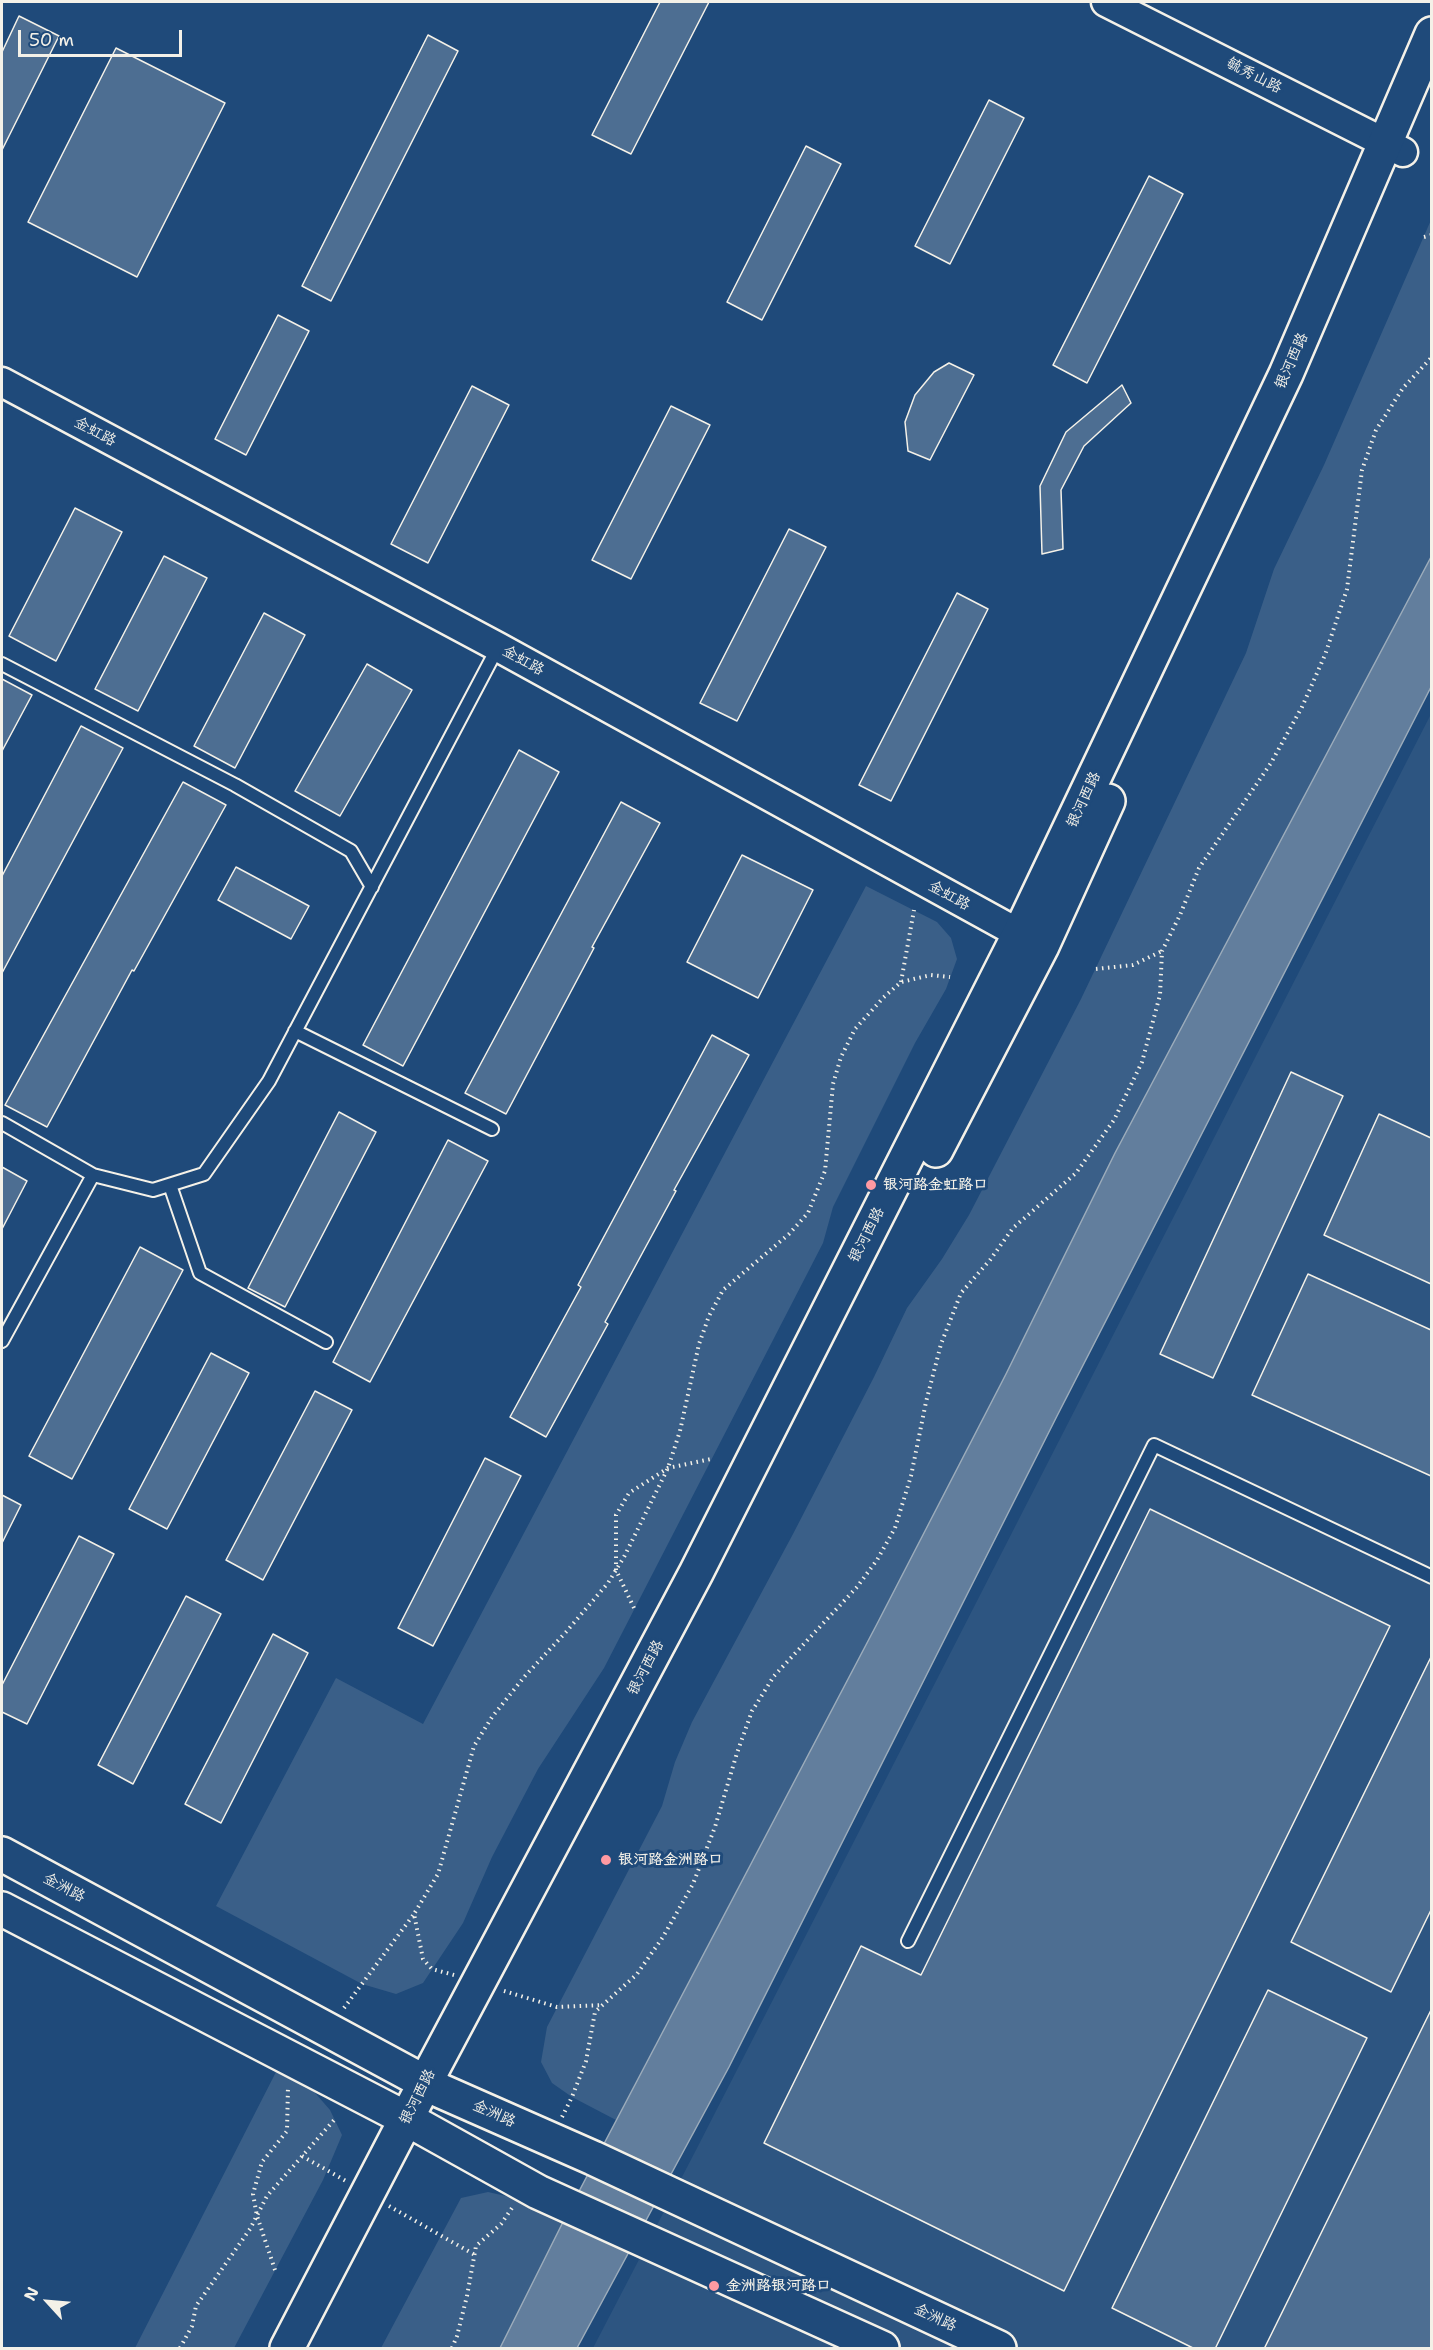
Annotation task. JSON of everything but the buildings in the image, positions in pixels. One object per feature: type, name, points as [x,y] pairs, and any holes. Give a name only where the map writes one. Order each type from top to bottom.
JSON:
[{"type":"main road","name":"银河西路","points":[[310,2349],[433,2086],[709,1584],[1149,709],[1307,373],[1394,147],[1431,34]]},
{"type":"main road","name":"银河西路","points":[[1394,147],[1431,83]]},
{"type":"main road","name":"金洲路","points":[[2,1854],[433,2086],[999,2349]]},
{"type":"main road","points":[[2,1909],[415,2124],[528,2196],[645,2241],[882,2349]]},
{"type":"main road","name":"银河西路","points":[[287,2349],[415,2124]]},
{"type":"street","name":"毓秀山路","points":[[1106,2],[1394,147]]},
{"type":"street","name":"金虹路","points":[[2,382],[498,647],[1031,940]]},
{"type":"lane","points":[[2,1123],[93,1175],[153,1190],[204,1174],[269,1081],[498,647]]},
{"type":"lane","points":[[2,664],[235,785],[351,851],[372,886]]},
{"type":"lane","points":[[295,1031],[492,1129]]},
{"type":"lane","points":[[2,1341],[93,1175]]},
{"type":"lane","points":[[170,1185],[200,1273],[326,1342]]},
{"type":"lane","points":[[909,1941],[1154,1445],[1431,1577]]},
{"type":"path","points":[[1424,237],[1431,235]]},
{"type":"path","points":[[561,2118],[586,2061],[595,2012],[637,1974],[663,1937],[693,1884],[715,1827],[752,1711],[774,1676],[857,1587],[877,1560],[895,1528],[911,1476],[940,1344],[961,1293],[990,1260],[1013,1228],[1076,1173],[1114,1120],[1142,1062],[1160,995],[1162,951],[1199,868],[1271,763],[1302,707],[1325,655],[1347,589],[1362,470],[1376,430],[1403,388],[1431,357]]},
{"type":"path","points":[[901,982],[914,910]]},
{"type":"path","points":[[1096,969],[1133,965],[1162,951]]},
{"type":"path","points":[[455,1976],[432,1969],[423,1959],[414,1914],[438,1874],[474,1746],[492,1717],[518,1684],[566,1632],[608,1583],[616,1570],[668,1468],[680,1431],[699,1344],[709,1316],[723,1290],[789,1234],[808,1213],[825,1171],[833,1084],[841,1057],[855,1029],[901,982],[931,975],[950,977]]},
{"type":"path","points":[[634,1608],[616,1570],[616,1515],[629,1493],[668,1468],[711,1458]]},
{"type":"path","points":[[500,1989],[557,2007],[605,2005]]},
{"type":"path","points":[[180,2349],[192,2326],[196,2306],[250,2229],[267,2196],[334,2119]]},
{"type":"path","points":[[452,2349],[457,2336],[476,2246],[528,2196]]},
{"type":"path","points":[[440,2236],[475,2255]]},
{"type":"shaded area","points":[[1431,220],[1431,557],[1115,1153],[1006,1374],[616,2120],[572,2097],[552,2083],[541,2062],[547,2027],[662,1806],[675,1762],[692,1722],[793,1534],[907,1308],[942,1259],[969,1215],[1081,999],[1246,653],[1274,569],[1324,465]]},
{"type":"shaded area","points":[[1431,557],[1431,687],[1057,1416],[729,2067],[577,2348],[500,2348],[565,2218],[1006,1374],[1115,1153]]},
{"type":"shaded area","points":[[1431,714],[1431,2348],[593,2348],[696,2150]]},
{"type":"shaded area","points":[[866,886],[937,922],[951,938],[957,959],[946,989],[915,1043],[833,1207],[823,1243],[604,1668],[538,1769],[492,1857],[463,1923],[423,1983],[396,1994],[362,1984],[216,1906],[336,1678],[423,1724]]},
{"type":"shaded area","points":[[276,2072],[310,2087],[330,2110],[342,2135],[323,2180],[234,2348],[135,2348]]},
{"type":"shaded area","points":[[488,2192],[519,2199],[565,2218],[500,2348],[381,2348],[461,2198]]},
{"type":"place","name":"银河路金虹路口","points":[[871,1185]]},
{"type":"place","name":"银河路金洲路口","points":[[606,1860]]},
{"type":"place","name":"金洲路银河路口","points":[[714,2286]]}]
